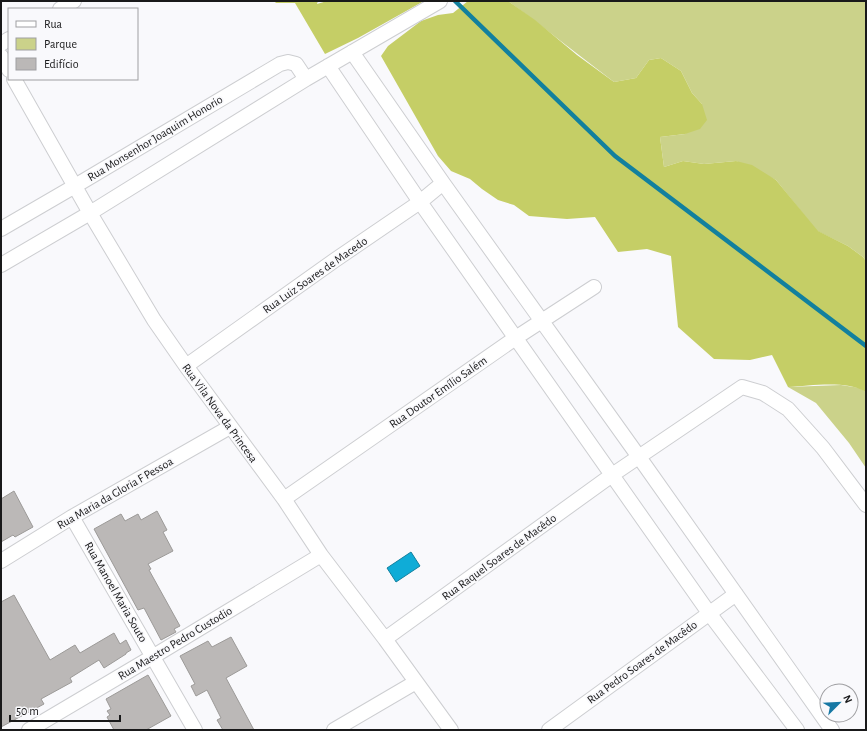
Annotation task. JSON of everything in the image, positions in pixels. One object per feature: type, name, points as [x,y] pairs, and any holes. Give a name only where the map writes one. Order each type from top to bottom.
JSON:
[{"type":"street","points":[[62,8],[74,1]]},
{"type":"street","points":[[1,265],[90,214],[306,79],[437,3]]},
{"type":"street","points":[[352,52],[442,183],[640,457],[832,730]]},
{"type":"street","name":"Rua Monsenhor Joaquim Honorio","points":[[1,228],[75,186],[280,64],[288,62],[296,64],[306,79]]},
{"type":"street","points":[[328,66],[420,202],[517,337],[709,613],[798,730]]},
{"type":"street","name":"Rua Vila Nova da Princesa","points":[[15,80],[90,214],[154,320],[230,427],[284,499],[321,555],[385,639],[451,730]]},
{"type":"street","name":"Rua Luiz Soares de Macedo","points":[[186,366],[335,260],[420,202],[442,183]]},
{"type":"street","name":"Rua Doutor Emílio Salém","points":[[284,499],[517,337],[594,287]]},
{"type":"street","name":"Rua Raquel Soares de Macêdo","points":[[385,639],[612,475],[742,387],[763,393],[788,409],[823,448],[866,505]]},
{"type":"street","name":"Rua Maria da Gloria F Pessoa","points":[[1,562],[72,517],[230,427]]},
{"type":"street","name":"Rua Manoel Maria Souto","points":[[72,517],[154,656],[195,730]]},
{"type":"street","name":"Rua Maestro Pedro Custodio","points":[[29,730],[321,555]]},
{"type":"street","name":"Rua Pedro Soares de Macêdo","points":[[549,730],[736,594]]},
{"type":"street","points":[[334,730],[416,682]]},
{"type":"green space","points":[[274,1],[318,1],[317,4],[327,1],[424,1],[358,38],[325,54],[295,3],[276,3]]},
{"type":"green space","points":[[468,1],[508,1],[535,20],[577,55],[614,82],[636,78],[649,60],[661,58],[681,71],[692,93],[702,104],[707,120],[700,129],[685,134],[660,137],[664,167],[683,161],[704,164],[736,161],[752,165],[776,180],[818,231],[848,246],[866,261],[866,392],[858,388],[839,385],[788,387],[772,355],[750,360],[714,359],[678,327],[671,256],[647,249],[618,252],[595,217],[567,219],[529,216],[514,205],[498,200],[470,179],[451,171],[438,156],[381,56],[388,46],[421,21],[438,15],[453,13]]},
{"type":"green space","points":[[508,1],[866,1],[866,261],[848,246],[817,231],[776,180],[736,161],[704,164],[683,161],[664,167],[660,137],[685,134],[702,104],[692,93],[681,71],[661,58],[649,60],[636,78],[614,82]]},
{"type":"green space","points":[[841,385],[860,388],[866,392],[866,468],[849,443],[816,403],[788,387]]},
{"type":"water","points":[[411,552],[420,566],[396,582],[387,568]]},
{"type":"building","points":[[14,491],[33,527],[15,537],[13,535],[1,542],[1,499]]},
{"type":"building","points":[[157,511],[167,530],[163,532],[173,551],[148,564],[151,569],[149,570],[180,626],[174,629],[176,632],[161,640],[144,608],[138,610],[94,529],[121,514],[125,521],[138,514],[141,520]]},
{"type":"building","points":[[14,595],[50,660],[75,645],[80,653],[114,633],[120,644],[126,640],[131,650],[104,668],[99,660],[70,678],[72,682],[41,699],[44,704],[1,727],[1,602]]},
{"type":"building","points":[[231,637],[247,666],[226,678],[254,730],[223,730],[217,720],[221,718],[207,690],[196,696],[191,686],[195,684],[180,656],[208,641],[212,647]]},
{"type":"building","points":[[148,675],[171,716],[146,730],[114,730],[107,717],[110,715],[107,711],[111,709],[106,699]]},
{"type":"waterway","points":[[455,1],[615,156],[866,346]]}]
